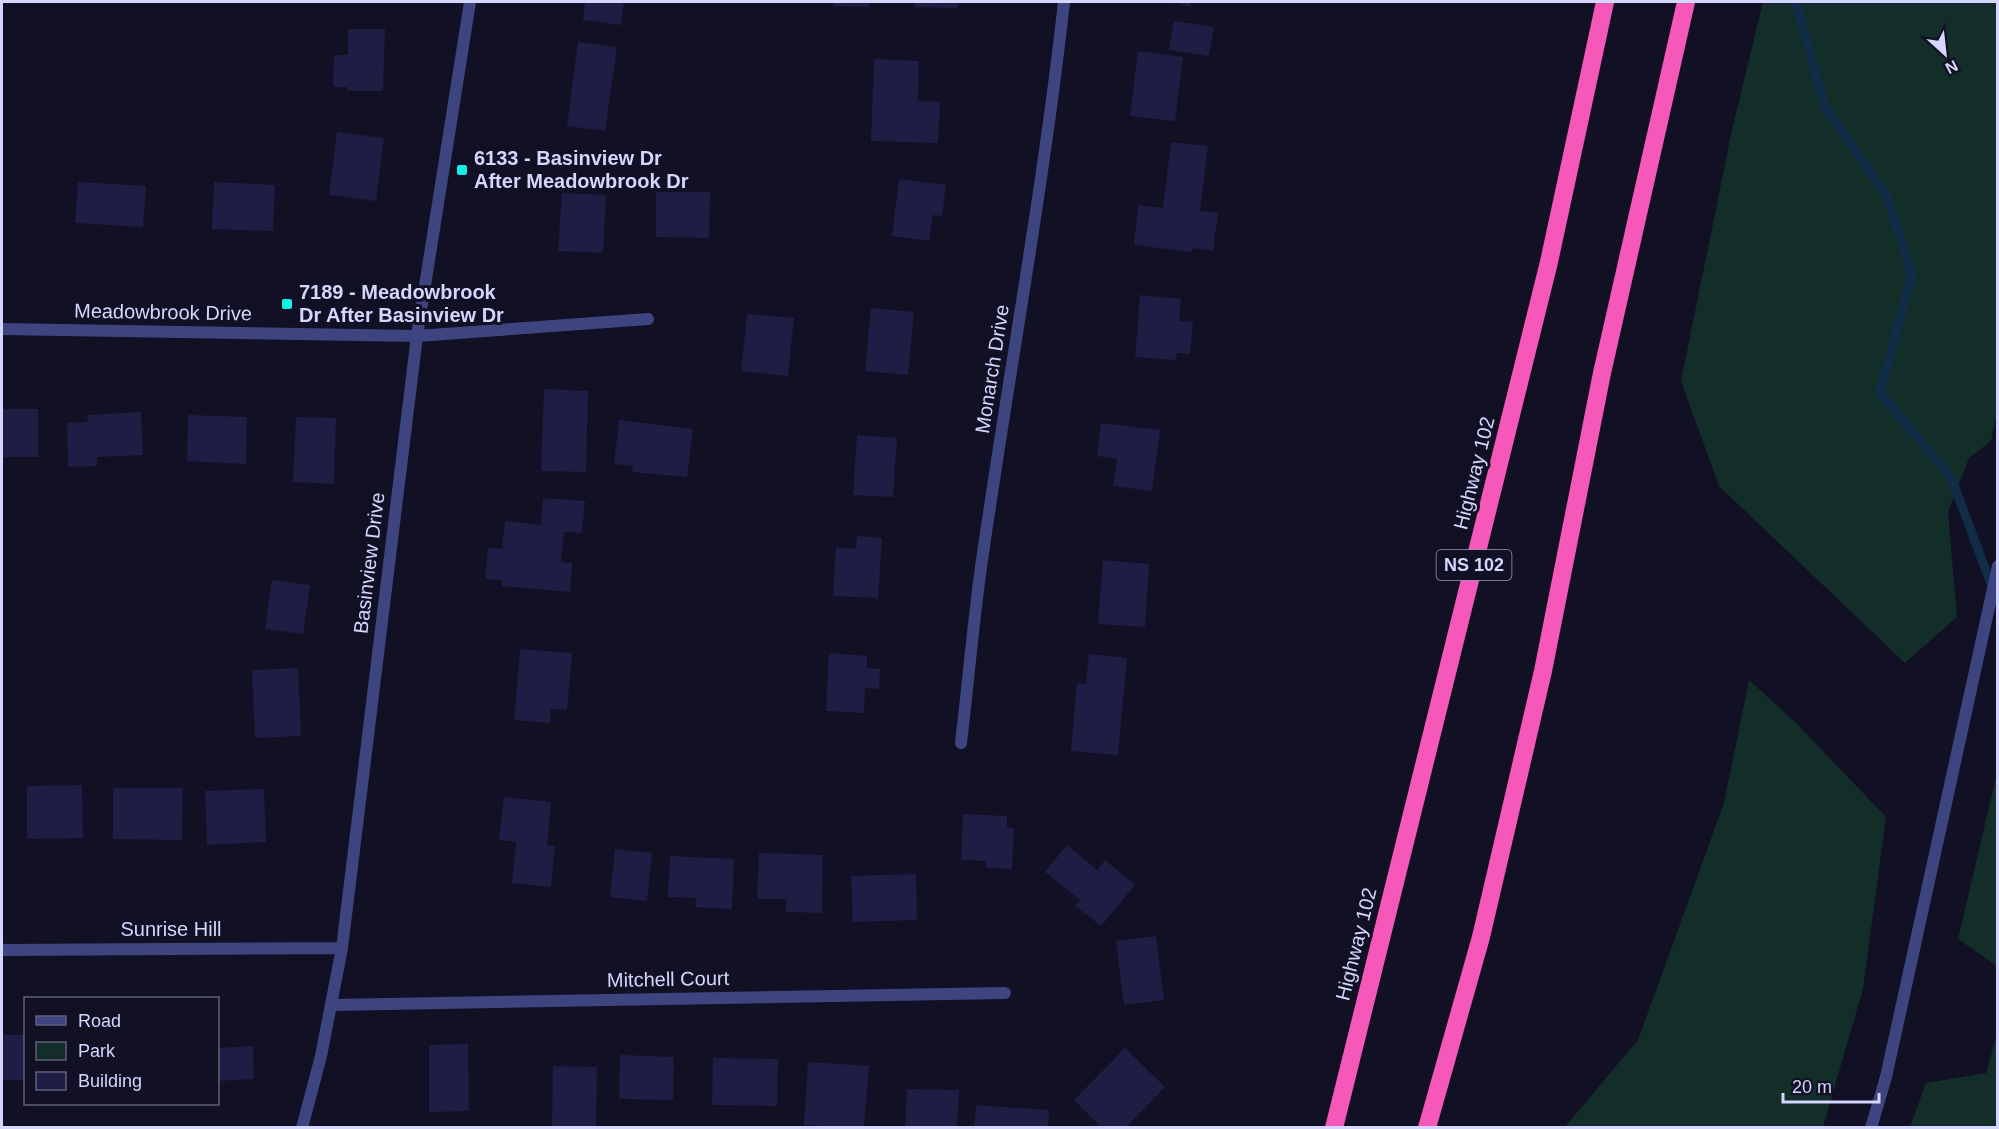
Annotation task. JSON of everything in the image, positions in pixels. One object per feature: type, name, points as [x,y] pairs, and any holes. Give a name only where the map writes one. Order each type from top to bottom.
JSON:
[{"type":"highway","name":"Highway 102","points":[[1334,1128],[1549,262],[1605,2]]},
{"type":"highway","points":[[1426,1128],[1481,937],[1540,683],[1602,373],[1686,2]]},
{"type":"street","name":"Basinview Drive","points":[[302,1128],[332,1005],[342,948],[417,336],[470,2]]},
{"type":"street","name":"Monarch Drive","points":[[961,743],[981,568],[1034,236],[1064,2]]},
{"type":"street","name":"Meadowbrook Drive","points":[[2,329],[417,336],[648,319]]},
{"type":"street","points":[[1871,1128],[1886,1077],[1998,566]]},
{"type":"street","name":"Sunrise Hill","points":[[2,950],[342,948]]},
{"type":"street","name":"Mitchell Court","points":[[332,1005],[1005,993]]},
{"type":"green space","points":[[1763,2],[1997,2],[1997,412],[1991,441],[1969,458],[1948,512],[1957,617],[1905,663],[1719,486],[1681,381],[1732,130]]},
{"type":"green space","points":[[1749,680],[1796,723],[1886,817],[1863,989],[1823,1127],[1565,1127],[1638,1040],[1724,803]]},
{"type":"green space","points":[[1997,773],[1997,966],[1958,939]]},
{"type":"green space","points":[[1997,1034],[1997,1127],[1910,1127],[1926,1083],[1986,1073]]},
{"type":"building","points":[[585,2],[624,2],[621,25],[583,20]]},
{"type":"building","points":[[833,2],[869,2],[869,7],[833,6]]},
{"type":"building","points":[[914,2],[958,2],[958,8],[914,7]]},
{"type":"building","points":[[1169,2],[1191,2],[1190,6]]},
{"type":"building","points":[[1174,21],[1214,27],[1209,56],[1169,50]]},
{"type":"building","points":[[348,29],[385,29],[383,91],[347,91],[347,87],[333,87],[334,55],[348,55]]},
{"type":"building","points":[[578,42],[617,47],[605,131],[567,126]]},
{"type":"building","points":[[1138,51],[1183,57],[1175,121],[1130,116]]},
{"type":"building","points":[[874,59],[919,61],[918,101],[940,102],[938,143],[871,141]]},
{"type":"building","points":[[337,132],[384,138],[376,201],[329,195]]},
{"type":"building","points":[[1171,142],[1208,146],[1200,211],[1218,213],[1213,251],[1192,248],[1192,252],[1134,245],[1138,205],[1163,208]]},
{"type":"building","points":[[899,179],[946,185],[942,216],[933,215],[929,241],[892,236]]},
{"type":"building","points":[[78,182],[146,186],[143,227],[75,223]]},
{"type":"building","points":[[214,182],[275,185],[273,231],[212,229]]},
{"type":"building","points":[[656,192],[710,192],[709,238],[656,237]]},
{"type":"building","points":[[562,193],[606,195],[603,253],[558,251]]},
{"type":"building","points":[[1140,295],[1181,299],[1179,321],[1193,322],[1190,354],[1177,353],[1176,360],[1135,357]]},
{"type":"building","points":[[871,308],[914,312],[908,375],[865,371]]},
{"type":"building","points":[[747,314],[794,318],[788,376],[741,371]]},
{"type":"building","points":[[544,389],[588,391],[586,472],[541,471]]},
{"type":"building","points":[[2,409],[38,409],[38,457],[2,457]]},
{"type":"building","points":[[141,412],[143,455],[97,457],[97,466],[68,467],[67,423],[88,422],[87,415]]},
{"type":"building","points":[[188,415],[247,417],[246,464],[187,461]]},
{"type":"building","points":[[296,417],[336,418],[334,484],[293,482]]},
{"type":"building","points":[[619,420],[693,429],[687,477],[632,472],[633,466],[614,464]]},
{"type":"building","points":[[1101,423],[1160,430],[1152,491],[1113,486],[1117,459],[1097,456]]},
{"type":"building","points":[[857,435],[897,438],[893,497],[853,495]]},
{"type":"building","points":[[543,498],[585,501],[582,533],[564,532],[561,562],[572,563],[570,592],[502,586],[502,580],[485,579],[488,547],[502,549],[505,521],[541,525]]},
{"type":"building","points":[[857,536],[882,538],[878,598],[833,596],[836,547],[856,549]]},
{"type":"building","points":[[1103,560],[1149,564],[1145,627],[1098,624]]},
{"type":"building","points":[[272,580],[310,585],[303,634],[265,629]]},
{"type":"building","points":[[520,649],[572,653],[567,710],[551,709],[550,723],[514,720]]},
{"type":"building","points":[[829,653],[867,656],[867,668],[880,669],[879,689],[865,688],[864,713],[826,711]]},
{"type":"building","points":[[1089,654],[1127,658],[1118,755],[1071,751],[1077,683],[1086,684]]},
{"type":"building","points":[[298,668],[301,736],[255,738],[252,670]]},
{"type":"building","points":[[82,785],[83,838],[27,839],[27,786]]},
{"type":"building","points":[[113,788],[183,788],[182,840],[113,839]]},
{"type":"building","points":[[264,789],[266,842],[207,845],[205,791]]},
{"type":"building","points":[[504,797],[551,802],[547,845],[555,846],[551,887],[512,883],[516,842],[499,840]]},
{"type":"building","points":[[963,814],[1007,816],[1007,828],[1014,828],[1012,869],[986,868],[986,861],[961,860]]},
{"type":"building","points":[[1067,845],[1097,870],[1105,860],[1135,885],[1101,926],[1075,906],[1080,900],[1045,872]]},
{"type":"building","points":[[615,849],[652,853],[647,901],[610,897]]},
{"type":"building","points":[[759,853],[823,855],[822,913],[786,912],[786,899],[757,899]]},
{"type":"building","points":[[670,856],[734,859],[732,909],[695,907],[696,898],[668,897]]},
{"type":"building","points":[[916,874],[917,920],[853,922],[851,876]]},
{"type":"building","points":[[1156,936],[1164,1000],[1124,1005],[1116,941]]},
{"type":"building","points":[[2,1035],[24,1035],[24,1080],[2,1080]]},
{"type":"building","points":[[468,1044],[469,1111],[429,1112],[429,1045]]},
{"type":"building","points":[[253,1046],[254,1079],[219,1081],[219,1048]]},
{"type":"building","points":[[1125,1048],[1165,1087],[1125,1128],[1102,1128],[1074,1100]]},
{"type":"building","points":[[620,1055],[674,1057],[673,1100],[619,1099]]},
{"type":"building","points":[[713,1058],[778,1059],[777,1106],[712,1105]]},
{"type":"building","points":[[808,1062],[869,1066],[864,1128],[804,1125]]},
{"type":"building","points":[[553,1066],[597,1067],[596,1128],[552,1128]]},
{"type":"building","points":[[907,1089],[959,1090],[957,1128],[905,1128]]},
{"type":"building","points":[[976,1105],[1049,1110],[1048,1128],[974,1128]]},
{"type":"waterway","points":[[1796,2],[1825,107],[1887,196],[1912,274],[1880,393],[1951,477],[1998,603]]},
{"type":"place","name":"6133 - Basinview Dr After Meadowbrook Dr","points":[[462,170]]},
{"type":"place","name":"7189 - Meadowbrook Dr After Basinview Dr","points":[[287,304]]}]
